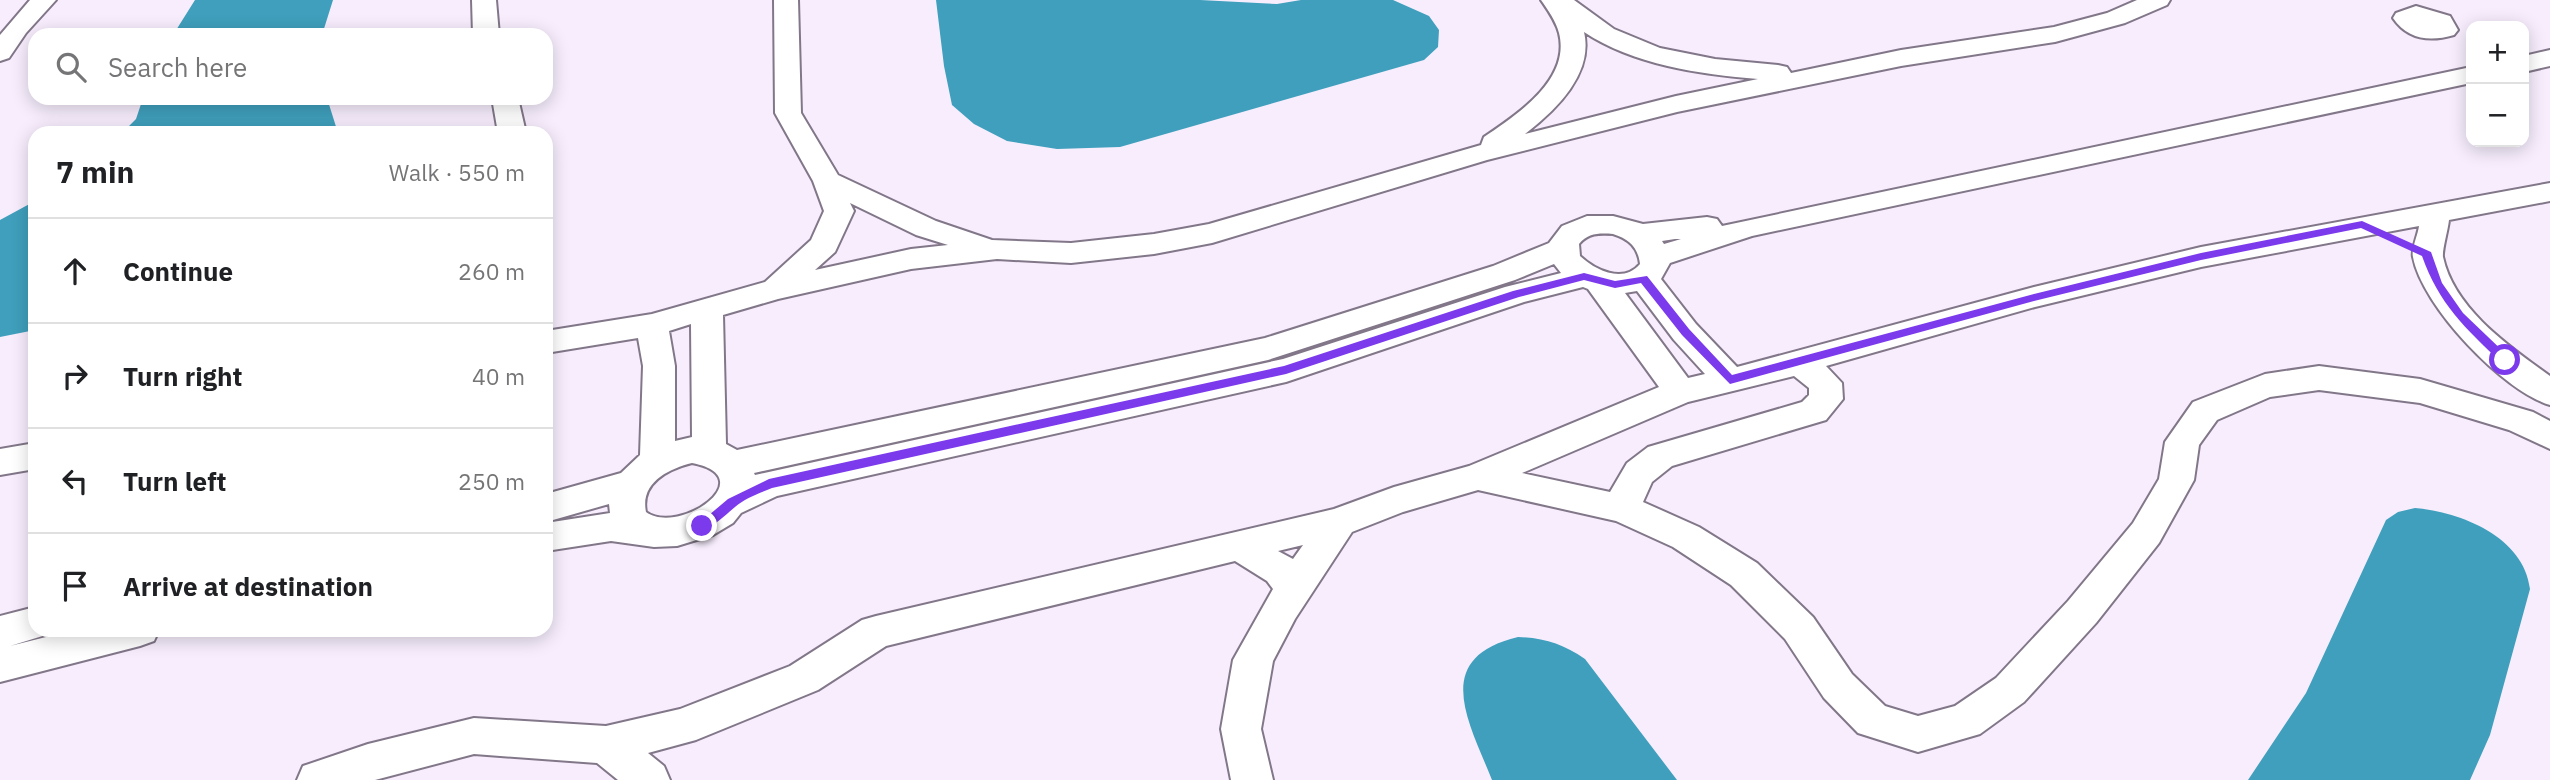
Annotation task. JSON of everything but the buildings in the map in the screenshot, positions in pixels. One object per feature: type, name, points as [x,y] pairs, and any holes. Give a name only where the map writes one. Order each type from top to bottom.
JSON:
[{"type":"street","points":[[0,53],[17,28],[44,0]]},
{"type":"street","points":[[484,0],[486,28]]},
{"type":"street","points":[[775,289],[824,245],[839,211],[827,181],[788,113],[786,0]]},
{"type":"street","points":[[1477,154],[1531,117],[1552,96],[1571,61],[1573,45],[1569,25],[1553,0]]},
{"type":"street","points":[[1559,0],[1580,18],[1611,38],[1639,49],[1687,61],[1753,72],[1813,75]]},
{"type":"street","points":[[553,341],[652,325],[775,289],[911,259],[997,249],[1071,253],[1154,244],[1212,233],[1477,154],[1675,104],[1813,75],[2055,34],[2116,18],[2158,0]]},
{"type":"street","points":[[2387,0],[2411,13]]},
{"type":"street","points":[[2529,63],[2550,58]]},
{"type":"street","points":[[553,536],[611,527],[663,534],[683,532],[702,526],[732,502],[769,484],[1286,370],[1516,294],[1591,279],[1623,284],[1646,257],[1746,228],[2466,76]]},
{"type":"street","points":[[506,105],[511,126]]},
{"type":"street","points":[[827,181],[936,232],[997,249]]},
{"type":"street","points":[[318,780],[368,763],[474,736],[606,746],[682,727],[804,678],[876,632],[1339,523],[1394,500],[1478,477],[1681,392],[2201,257],[2550,192]]},
{"type":"street","points":[[1478,477],[1623,509],[1686,537],[1744,574],[1799,628],[1838,686],[1872,720],[1918,734],[1966,721],[2010,690],[2082,612],[2146,533],[2176,480],[2182,442],[2205,411],[2265,386],[2319,378],[2420,391],[2535,428],[2535,410],[2549,392],[2505,360],[2459,316],[2437,284],[2427,254],[2435,213]]},
{"type":"street","points":[[1681,392],[1651,349],[1591,279],[1572,268],[1565,259],[1565,240],[1583,227],[1612,225],[1646,257],[1685,332],[1730,380]]},
{"type":"street","points":[[2362,225],[2427,254]]},
{"type":"street","points":[[553,505],[645,472],[692,450],[721,457],[1268,349],[1504,273],[1563,249]]},
{"type":"street","points":[[706,309],[721,457],[739,475],[738,488],[732,502]]},
{"type":"street","points":[[652,325],[659,366],[645,472],[626,497],[626,511],[633,522],[646,530],[663,534]]},
{"type":"street","points":[[1623,509],[1628,488],[1639,470],[1660,456],[1814,411],[1826,399],[1825,383],[1799,362]]},
{"type":"street","points":[[0,462],[28,457]]},
{"type":"street","points":[[1252,780],[1241,729],[1253,660],[1294,588],[1339,523]]},
{"type":"street","points":[[1239,546],[1280,570],[1294,588]]},
{"type":"street","points":[[0,632],[28,625]]},
{"type":"street","points":[[0,665],[112,637]]},
{"type":"street","points":[[606,746],[649,780]]},
{"type":"water","points":[[195,0],[333,0],[324,28],[177,28]]},
{"type":"water","points":[[936,0],[1200,0],[1277,4],[1301,0],[1393,0],[1429,16],[1439,30],[1438,47],[1424,60],[1120,147],[1057,149],[1007,141],[974,124],[952,105]]},
{"type":"water","points":[[141,105],[329,105],[336,126],[129,126],[136,119]]},
{"type":"water","points":[[28,205],[28,331],[0,337],[0,220]]},
{"type":"water","points":[[2415,508],[2452,515],[2488,530],[2516,555],[2525,571],[2530,589],[2490,735],[2470,780],[2248,780],[2306,693],[2386,520],[2398,512]]},
{"type":"water","points":[[1518,637],[1553,643],[1585,659],[1677,780],[1492,780],[1467,715],[1463,695],[1465,676],[1474,660],[1491,647]]},
{"type":"route","points":[[702,526],[732,502],[769,484],[1286,370],[1516,294],[1584,277],[1615,285],[1644,279],[1685,332],[1730,380],[2034,297],[2201,257],[2362,225],[2427,254],[2437,284],[2459,316],[2505,360]]}]
